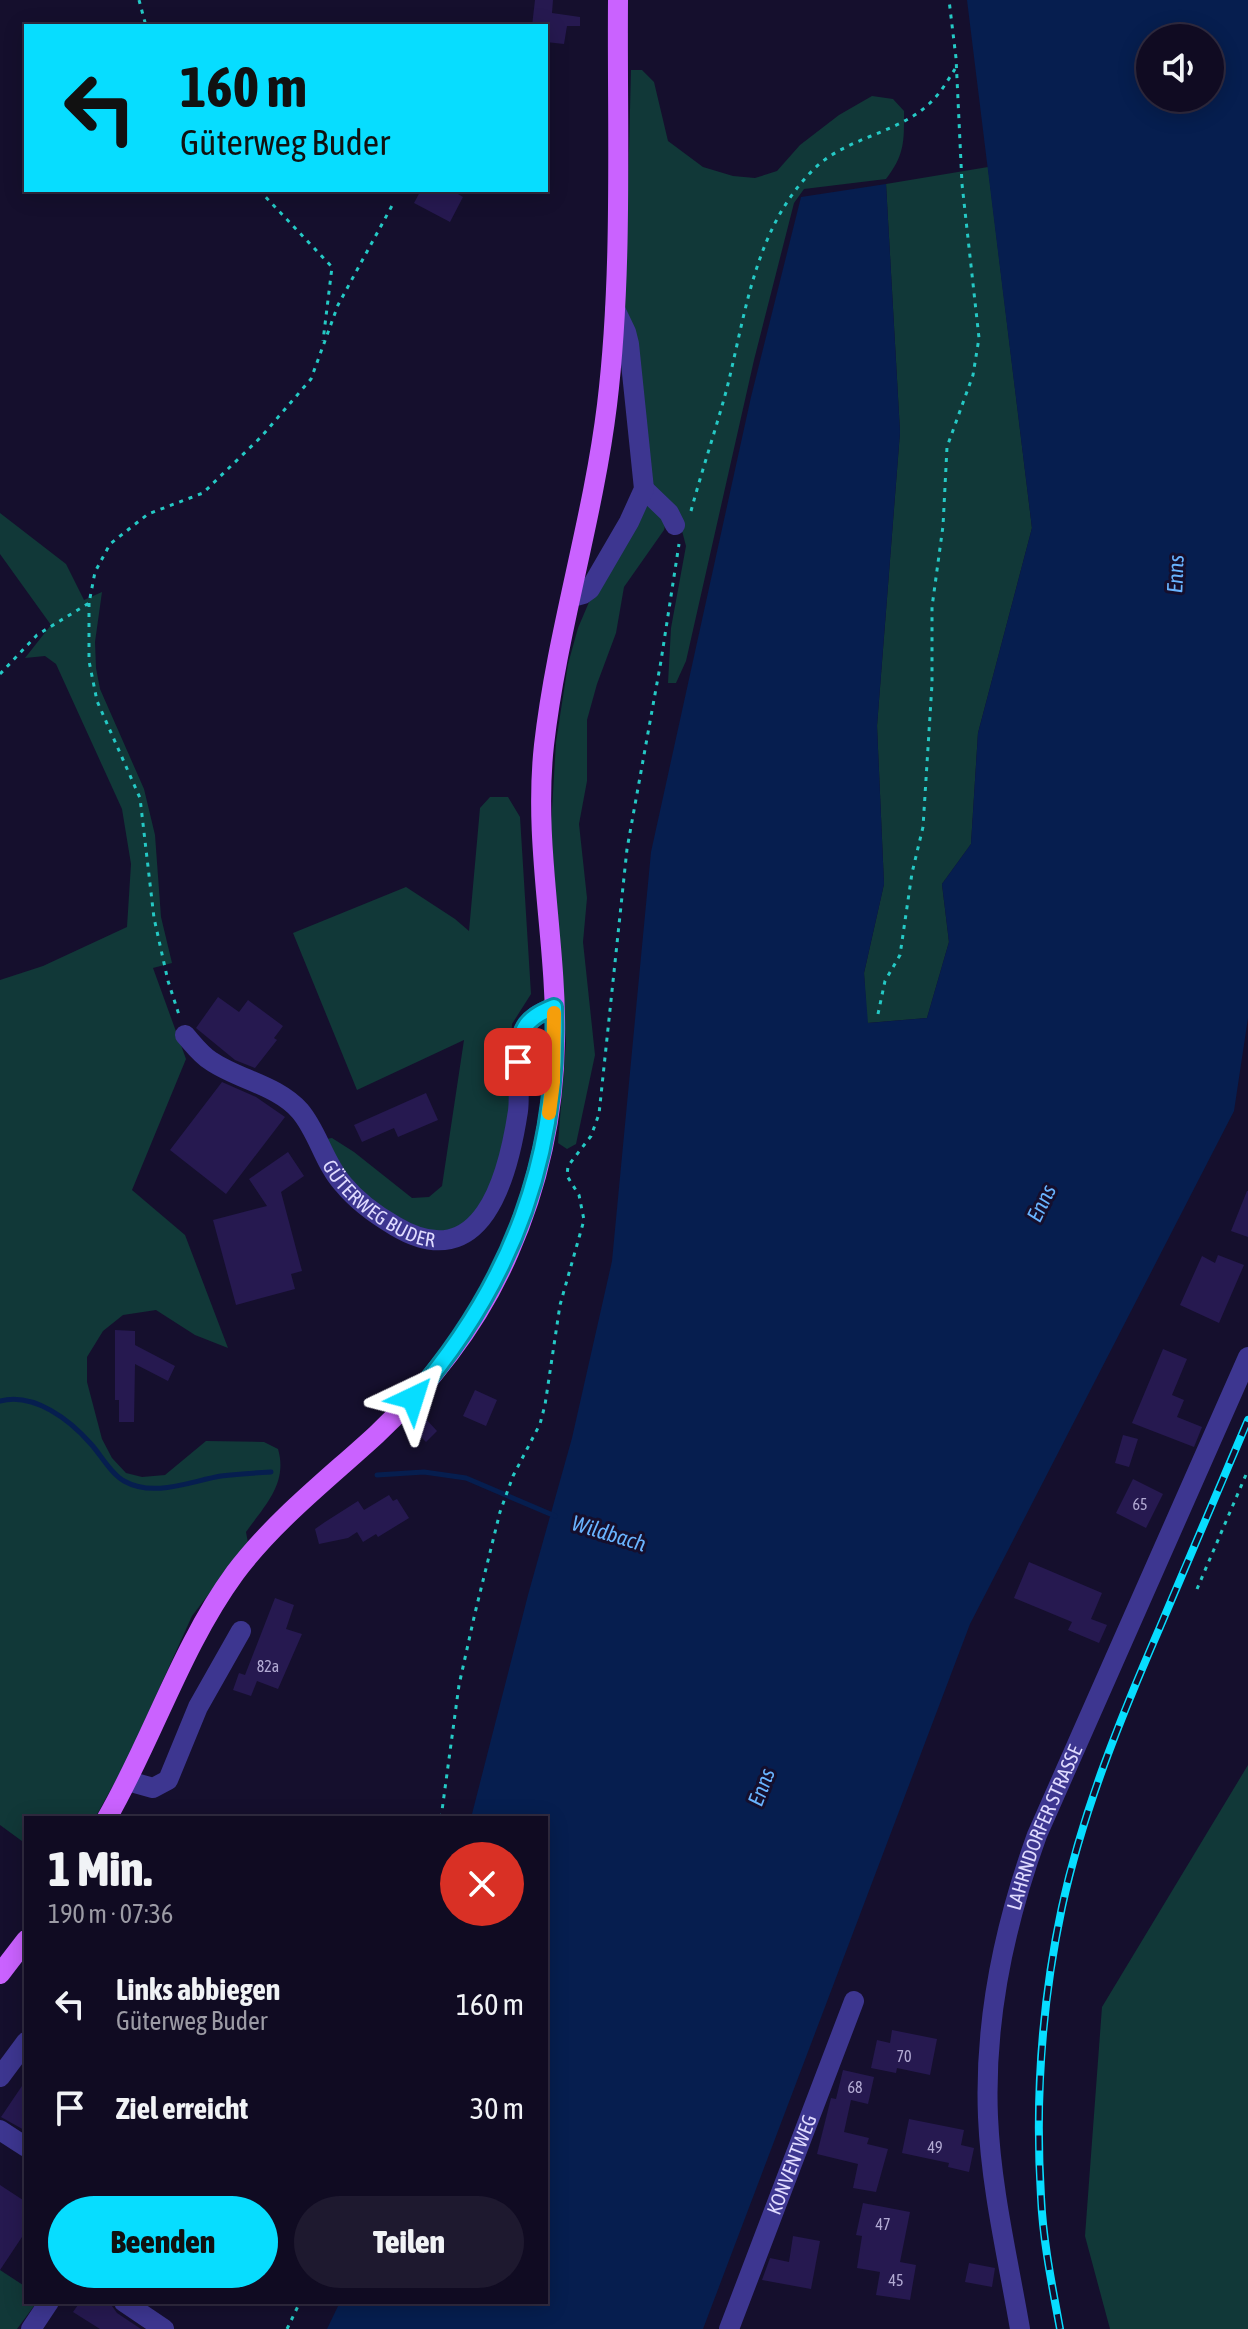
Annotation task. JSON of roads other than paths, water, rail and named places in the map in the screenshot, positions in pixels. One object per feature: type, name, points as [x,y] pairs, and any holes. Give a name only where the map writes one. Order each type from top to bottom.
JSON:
[{"type":"main road","points":[[108,1816],[209,1613],[235,1574],[265,1537],[413,1398],[442,1364],[486,1297],[508,1256],[537,1173],[553,1082],[554,1007],[540,806],[544,746],[607,404],[615,309],[618,0]]},
{"type":"main road","points":[[0,1974],[24,1943]]},
{"type":"street","points":[[572,597],[590,589],[629,522],[644,489],[629,344],[615,309]]},
{"type":"street","points":[[644,489],[683,526]]},
{"type":"street","name":"GÜTERWEG BUDER","points":[[185,1035],[211,1061],[287,1099],[302,1113],[342,1184],[365,1205],[407,1233],[431,1242],[449,1241],[463,1236],[476,1226],[492,1203],[507,1162],[518,1107],[520,1040],[534,1015],[554,1007]]},
{"type":"street","name":"LAHRNDORFER STRASSE","points":[[1020,2329],[988,2118],[991,2017],[1011,1914],[1043,1821],[1248,1357]]},
{"type":"street","points":[[128,1781],[153,1788],[168,1780],[198,1707],[241,1631]]},
{"type":"street","name":"KONVENTWEG","points":[[729,2329],[854,2001]]},
{"type":"street","points":[[0,2077],[24,2045]]},
{"type":"street","points":[[0,2130],[24,2146]]},
{"type":"street","points":[[31,2329],[48,2304]]},
{"type":"street","points":[[127,2304],[164,2329]]},
{"type":"water","name":"Enns","points":[[967,0],[1248,0],[1248,1018],[1234,1111],[970,1624],[703,2329],[327,2329],[339,2304],[548,2304],[548,1816],[472,1816],[572,1438],[612,1261],[651,852],[751,397],[801,197],[886,184],[900,432],[877,726],[884,884],[864,973],[868,1023],[927,1018],[949,942],[942,884],[971,844],[978,733],[1032,528]]},
{"type":"waterway","name":"Wildbach","points":[[0,1401],[13,1399],[38,1404],[62,1417],[95,1448],[119,1478],[136,1486],[160,1488],[221,1476],[271,1472]]},
{"type":"waterway","name":"Wildbach","points":[[377,1475],[424,1472],[466,1478],[555,1516]]},
{"type":"railway","points":[[1060,2329],[1044,2230],[1039,2124],[1045,2015],[1062,1907],[1081,1835],[1117,1730],[1248,1420]]}]
